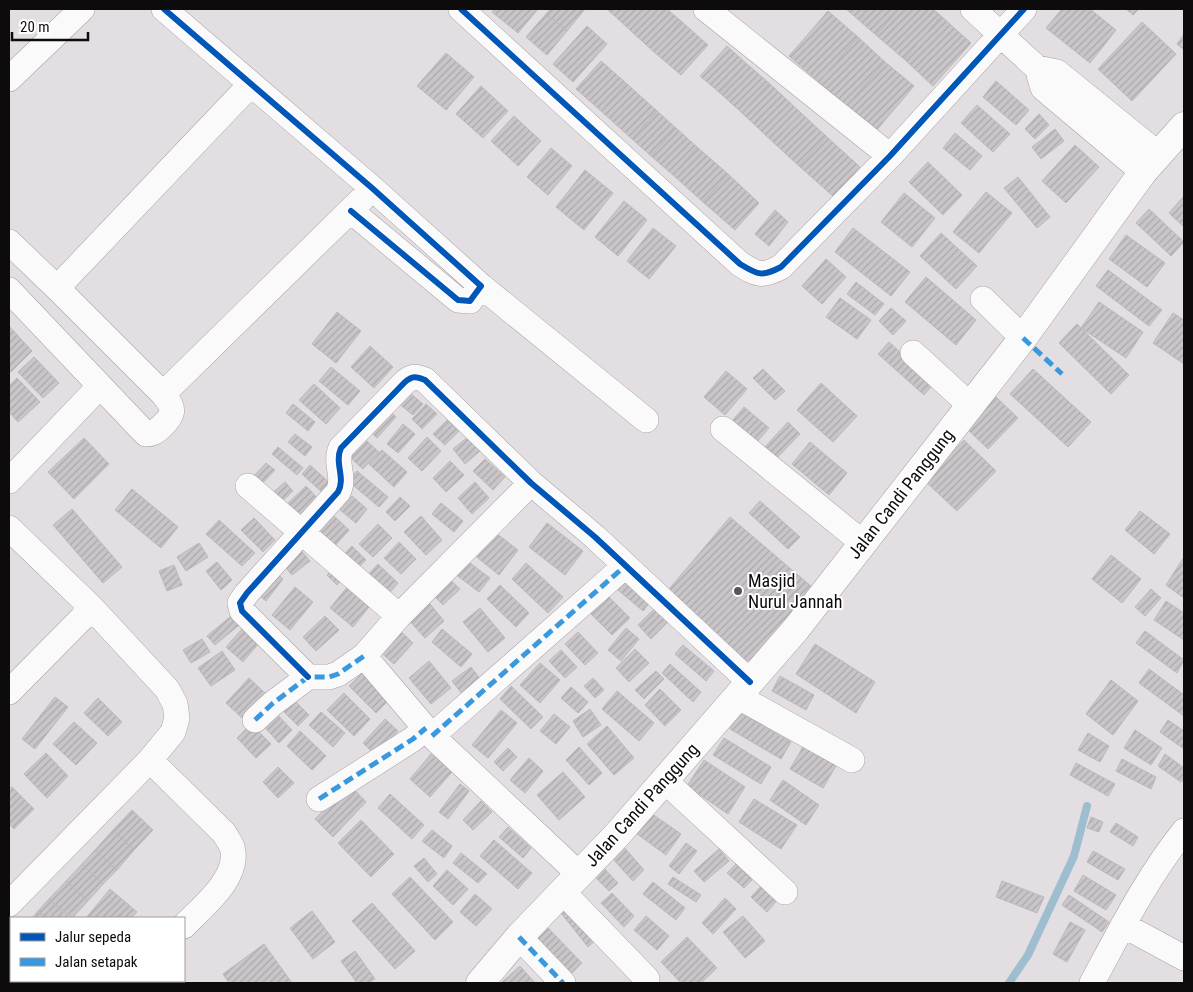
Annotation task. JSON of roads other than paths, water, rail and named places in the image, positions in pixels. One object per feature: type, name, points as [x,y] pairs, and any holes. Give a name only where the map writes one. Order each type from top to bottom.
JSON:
[{"type":"main road","name":"Jalan Candi Panggung","points":[[480,983],[520,936],[617,835],[796,629],[1023,338],[1150,163],[1184,126]]},
{"type":"street","points":[[9,79],[82,9]]},
{"type":"street","points":[[164,9],[372,188],[481,286],[646,420]]},
{"type":"street","points":[[706,9],[890,156]]},
{"type":"street","points":[[973,9],[1037,68],[1043,88],[1150,163]]},
{"type":"street","points":[[465,10],[740,264],[755,273],[768,274],[781,267],[890,156],[1024,9]]},
{"type":"street","points":[[57,288],[251,84]]},
{"type":"street","points":[[163,394],[351,211],[372,188]]},
{"type":"street","points":[[351,211],[458,300],[470,301],[481,286]]},
{"type":"street","points":[[9,242],[163,394],[170,402],[172,412],[170,419],[155,433],[146,434],[99,387],[9,290]]},
{"type":"street","points":[[982,299],[1023,338]]},
{"type":"street","points":[[913,353],[971,406]]},
{"type":"street","points":[[308,677],[242,611],[239,604],[340,489],[341,474],[338,455],[341,448],[411,377],[418,376],[425,380],[531,483],[595,537],[744,689],[852,760]]},
{"type":"street","points":[[9,481],[99,387]]},
{"type":"street","points":[[723,429],[863,543]]},
{"type":"street","points":[[255,720],[272,704],[308,677],[329,677],[338,674],[364,656],[399,616],[531,483]]},
{"type":"street","points":[[248,486],[399,616]]},
{"type":"street","points":[[9,528],[92,608],[167,689],[175,704],[176,718],[173,732],[150,760],[9,904]]},
{"type":"street","points":[[319,799],[413,739],[429,732],[625,566]]},
{"type":"street","points":[[9,692],[92,608]]},
{"type":"street","points":[[364,656],[429,732],[571,883],[647,979]]},
{"type":"street","points":[[150,760],[224,833],[232,847],[232,863],[227,879],[185,925]]},
{"type":"street","points":[[665,781],[785,892]]},
{"type":"street","points":[[1092,983],[1123,925],[1171,847],[1184,831]]},
{"type":"street","points":[[1123,925],[1184,958]]},
{"type":"street","points":[[520,936],[564,983]]},
{"type":"waterway","points":[[1009,983],[1028,955],[1074,856],[1087,806]]},
{"type":"place","name":"Masjid Nurul Jannah","points":[[738,591]]}]
